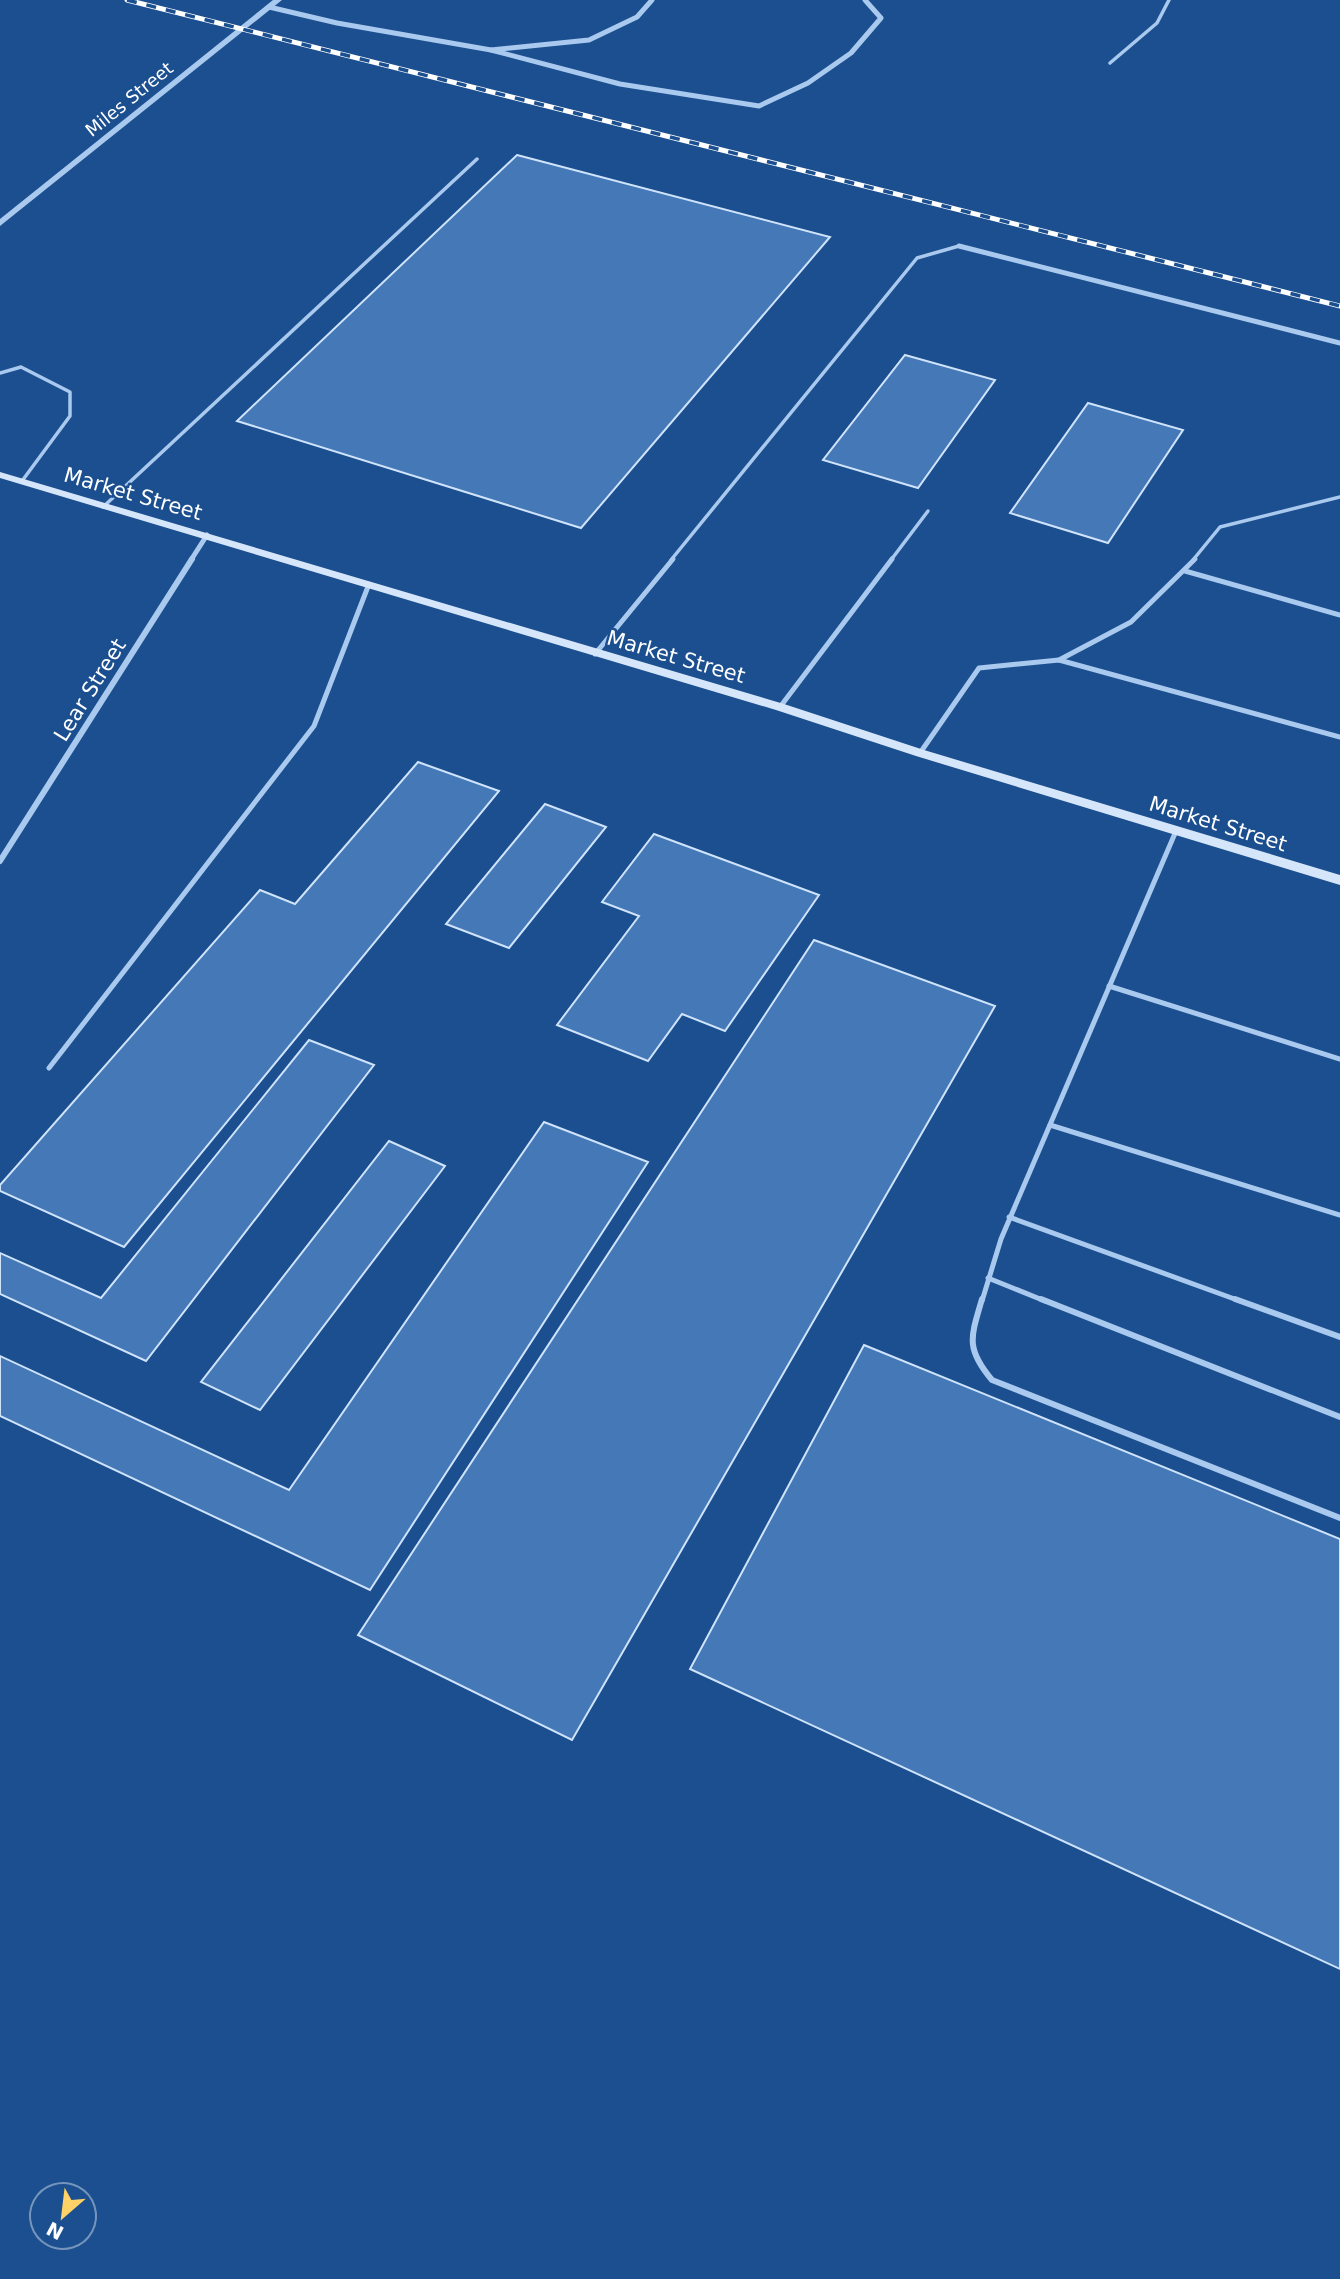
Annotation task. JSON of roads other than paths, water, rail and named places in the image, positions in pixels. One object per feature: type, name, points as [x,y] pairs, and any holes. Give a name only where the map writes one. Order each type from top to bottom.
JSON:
[{"type":"main road","name":"Market Street","points":[[0,475],[780,707],[919,754],[1340,880]]},
{"type":"street","name":"Miles Street","points":[[0,223],[278,0]]},
{"type":"street","points":[[491,50],[589,40],[637,17],[652,0]]},
{"type":"street","points":[[269,8],[491,50],[620,84],[759,106],[808,83],[851,53],[881,18],[865,0]]},
{"type":"street","points":[[959,246],[1340,343]]},
{"type":"street","name":"Lear Street","points":[[0,861],[207,535]]},
{"type":"lane","points":[[1110,63],[1157,23],[1169,0]]},
{"type":"lane","points":[[103,507],[477,159]]},
{"type":"lane","points":[[595,654],[917,258],[959,246]]},
{"type":"lane","points":[[0,373],[22,367],[70,392],[70,416],[22,481]]},
{"type":"lane","points":[[1059,660],[1131,622],[1185,571],[1220,527],[1340,498]]},
{"type":"lane","points":[[780,707],[928,511]]},
{"type":"lane","points":[[1185,571],[1340,615]]},
{"type":"lane","points":[[49,1068],[314,726],[369,584]]},
{"type":"lane","points":[[919,754],[979,668],[1059,660],[1340,737]]},
{"type":"lane","points":[[1176,831],[1009,1217],[970,1339],[977,1363],[992,1380],[1340,1518]]},
{"type":"lane","points":[[1110,986],[1340,1059]]},
{"type":"lane","points":[[1050,1125],[1340,1215]]},
{"type":"lane","points":[[1009,1217],[1340,1337]]},
{"type":"lane","points":[[988,1278],[1340,1417]]},
{"type":"railway","points":[[127,0],[1340,306]]}]
